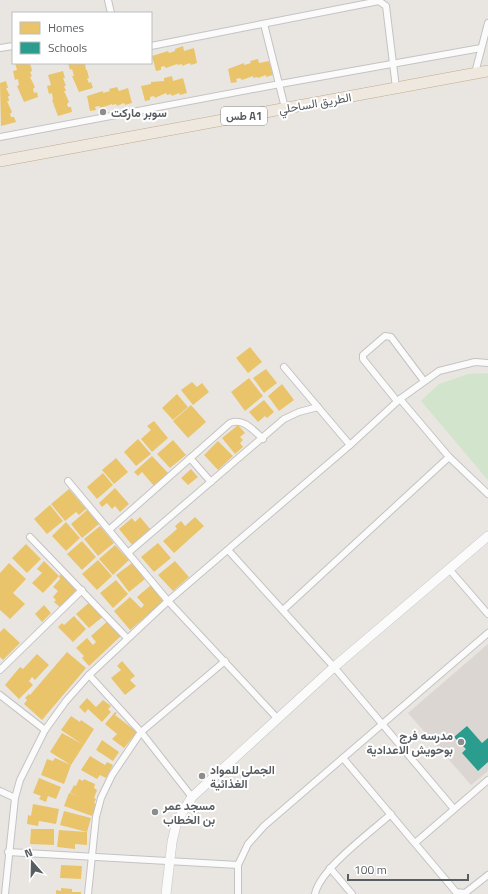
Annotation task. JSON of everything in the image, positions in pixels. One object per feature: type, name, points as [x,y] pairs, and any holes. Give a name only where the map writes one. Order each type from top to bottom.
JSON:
[{"type":"highway","name":"الطريق الساحلي","points":[[0,162],[488,71]]},
{"type":"main road","points":[[166,894],[168,861],[177,821],[192,797],[334,667],[488,536]]},
{"type":"street","points":[[108,0],[111,12]]},
{"type":"street","points":[[152,46],[379,1],[386,6],[396,88]]},
{"type":"street","points":[[475,73],[488,23]]},
{"type":"street","points":[[264,24],[285,108]]},
{"type":"street","points":[[0,48],[12,46]]},
{"type":"street","points":[[0,137],[481,48]]},
{"type":"street","points":[[424,381],[391,337],[385,336],[363,355],[363,359],[398,400],[450,457],[476,484],[488,494]]},
{"type":"street","points":[[5,894],[3,874],[8,852],[15,798],[20,780],[45,730],[66,701],[89,675],[168,600],[350,445],[398,400],[439,372],[458,365],[475,362],[488,363]]},
{"type":"street","points":[[284,367],[350,445]]},
{"type":"street","points":[[128,552],[263,439],[284,419],[299,412],[318,407]]},
{"type":"street","points":[[110,529],[230,423],[236,421],[242,422],[263,439]]},
{"type":"street","points":[[283,610],[450,457]]},
{"type":"street","points":[[190,458],[211,482]]},
{"type":"street","points":[[68,481],[110,529],[168,600],[226,661],[277,718]]},
{"type":"street","points":[[30,537],[127,638]]},
{"type":"street","points":[[228,550],[334,667],[454,809]]},
{"type":"street","points":[[449,569],[488,614]]},
{"type":"street","points":[[0,670],[82,590]]},
{"type":"street","points":[[238,894],[238,866],[248,844],[264,826],[488,633]]},
{"type":"street","points":[[88,894],[96,817],[100,798],[112,775],[141,732],[226,661]]},
{"type":"street","points":[[89,675],[141,732],[192,797]]},
{"type":"street","points":[[0,695],[45,730]]},
{"type":"street","points":[[343,758],[458,893],[465,893],[488,875]]},
{"type":"street","points":[[415,843],[488,780]]},
{"type":"street","points":[[0,791],[15,798]]},
{"type":"street","points":[[315,894],[318,884],[330,868],[391,814]]},
{"type":"street","points":[[8,852],[238,866]]},
{"type":"street","points":[[330,868],[352,894]]},
{"type":"shaded area","name":"مدرسه فرج بوحويش الاعدادية","points":[[488,644],[488,771],[471,785],[408,713]]},
{"type":"green space","points":[[488,373],[488,480],[421,401],[439,384],[468,374]]},
{"type":"building: Homes","points":[[183,46],[184,51],[194,48],[197,63],[191,65],[190,63],[182,66],[182,64],[177,64],[166,68],[164,66],[161,67],[161,70],[156,71],[152,56],[168,51],[169,53]]},
{"type":"building: Homes","points":[[258,59],[259,63],[269,61],[273,75],[266,77],[266,75],[258,78],[253,78],[253,76],[242,80],[240,78],[236,79],[237,82],[231,83],[228,69],[244,63],[244,65],[251,63],[250,61]]},
{"type":"building: Homes","points":[[15,64],[30,64],[32,71],[30,72],[32,76],[30,77],[35,87],[33,89],[34,93],[37,92],[38,97],[24,102],[17,86],[19,85],[18,79],[15,80],[13,71],[17,70]]},
{"type":"building: Homes","points":[[68,64],[85,64],[89,78],[87,79],[89,83],[91,82],[93,88],[79,92],[72,76],[74,76],[72,69],[70,70]]},
{"type":"building: Homes","points":[[63,71],[65,78],[63,78],[66,86],[64,86],[66,91],[64,91],[69,102],[67,104],[68,107],[71,107],[72,112],[58,116],[52,100],[52,93],[49,94],[47,86],[51,85],[48,75]]},
{"type":"building: Homes","points":[[172,76],[173,81],[183,78],[187,93],[180,95],[179,93],[172,96],[171,94],[167,95],[166,93],[155,98],[154,96],[150,97],[150,100],[145,101],[141,86],[151,84],[151,82],[164,81],[164,78]]},
{"type":"building: Homes","points":[[6,81],[8,88],[6,88],[10,96],[8,96],[9,101],[7,101],[12,112],[10,114],[11,117],[14,117],[16,122],[1,126],[0,83]]},
{"type":"building: Homes","points":[[117,87],[119,91],[128,88],[132,103],[125,105],[124,103],[117,106],[116,104],[112,104],[101,108],[99,106],[95,107],[96,110],[90,111],[87,96],[103,91],[103,93],[110,91],[109,89]]},
{"type":"building: Homes","points":[[250,347],[262,362],[248,373],[236,358]]},
{"type":"building: Homes","points":[[266,369],[277,383],[264,393],[253,378]]},
{"type":"building: Homes","points":[[249,378],[263,396],[245,411],[231,392]]},
{"type":"building: Homes","points":[[192,382],[197,387],[202,383],[209,392],[193,405],[181,390]]},
{"type":"building: Homes","points":[[282,384],[294,400],[279,411],[268,396]]},
{"type":"building: Homes","points":[[177,394],[188,407],[173,420],[162,408]]},
{"type":"building: Homes","points":[[264,400],[274,412],[267,418],[265,416],[258,422],[249,412]]},
{"type":"building: Homes","points":[[191,405],[206,422],[188,438],[173,421]]},
{"type":"building: Homes","points":[[154,421],[168,438],[152,452],[141,439],[151,430],[147,426]]},
{"type":"building: Homes","points":[[238,425],[245,433],[240,437],[243,440],[240,443],[243,447],[235,454],[222,438]]},
{"type":"building: Homes","points":[[138,439],[151,454],[136,466],[124,452]]},
{"type":"building: Homes","points":[[173,440],[186,455],[170,468],[157,454]]},
{"type":"building: Homes","points":[[218,441],[233,456],[218,470],[204,455]]},
{"type":"building: Homes","points":[[152,456],[168,473],[154,486],[142,472],[138,476],[134,472]]},
{"type":"building: Homes","points":[[116,458],[128,472],[114,484],[102,470]]},
{"type":"building: Homes","points":[[191,469],[198,477],[188,485],[181,478]]},
{"type":"building: Homes","points":[[103,473],[113,485],[97,499],[87,487]]},
{"type":"building: Homes","points":[[115,488],[129,504],[120,512],[115,506],[112,509],[107,503],[102,507],[99,503]]},
{"type":"building: Homes","points":[[69,489],[86,509],[79,515],[76,512],[65,521],[51,504]]},
{"type":"building: Homes","points":[[50,505],[63,521],[47,534],[34,519]]},
{"type":"building: Homes","points":[[87,510],[99,524],[82,538],[71,524]]},
{"type":"building: Homes","points":[[140,517],[151,530],[133,546],[119,529],[132,518],[135,522]]},
{"type":"building: Homes","points":[[195,517],[204,526],[174,553],[163,541],[177,529],[175,526],[181,521],[185,526]]},
{"type":"building: Homes","points":[[66,522],[80,538],[66,551],[52,536]]},
{"type":"building: Homes","points":[[100,526],[114,543],[98,556],[84,539]]},
{"type":"building: Homes","points":[[82,541],[96,557],[82,570],[67,554]]},
{"type":"building: Homes","points":[[158,543],[171,558],[154,572],[141,557]]},
{"type":"building: Homes","points":[[26,544],[41,559],[27,573],[12,558]]},
{"type":"building: Homes","points":[[115,545],[129,560],[113,575],[99,559]]},
{"type":"building: Homes","points":[[98,560],[112,576],[97,590],[82,574]]},
{"type":"building: Homes","points":[[44,561],[59,576],[43,593],[32,583],[42,573],[37,569]]},
{"type":"building: Homes","points":[[175,561],[189,577],[173,591],[158,575]]},
{"type":"building: Homes","points":[[9,563],[26,579],[13,593],[25,604],[10,619],[0,610],[0,573]]},
{"type":"building: Homes","points":[[132,563],[145,579],[129,592],[116,575]]},
{"type":"building: Homes","points":[[64,571],[81,585],[61,608],[54,602],[56,600],[53,597],[58,591],[53,587],[60,579],[59,576]]},
{"type":"building: Homes","points":[[116,580],[128,594],[113,608],[100,593]]},
{"type":"building: Homes","points":[[151,585],[164,601],[130,630],[114,611],[130,597],[141,608],[144,605],[137,597]]},
{"type":"building: Homes","points":[[92,600],[105,615],[89,628],[76,614]]},
{"type":"building: Homes","points":[[44,605],[51,613],[42,622],[35,614]]},
{"type":"building: Homes","points":[[74,616],[86,629],[73,642],[58,627],[62,623],[64,625]]},
{"type":"building: Homes","points":[[110,619],[123,634],[89,666],[82,658],[84,656],[76,648],[87,638],[93,645],[96,642],[91,636]]},
{"type":"building: Homes","points":[[4,628],[20,643],[3,660],[0,657],[0,632]]},
{"type":"building: Homes","points":[[67,652],[86,668],[42,720],[24,704],[27,700],[25,698],[29,694],[30,695]]},
{"type":"building: Homes","points":[[37,654],[49,665],[35,680],[32,677],[29,681],[33,685],[19,699],[5,685],[20,667],[23,669]]},
{"type":"building: Homes","points":[[122,661],[135,676],[130,680],[136,686],[125,695],[111,678],[121,670],[117,666]]},
{"type":"building: Homes","points":[[87,698],[96,707],[103,700],[111,706],[108,709],[111,712],[102,722],[88,709],[85,713],[79,707]]},
{"type":"building: Homes","points":[[115,712],[117,713],[115,715],[137,732],[124,748],[112,739],[117,734],[105,724]]},
{"type":"building: Homes","points":[[71,716],[80,722],[81,720],[94,729],[71,765],[50,752],[62,733],[82,744],[61,730]]},
{"type":"building: Homes","points":[[102,740],[119,752],[113,761],[96,750]]},
{"type":"building: Homes","points":[[90,756],[105,765],[107,762],[113,765],[106,778],[100,775],[97,779],[81,770]]},
{"type":"building: Homes","points":[[55,758],[71,765],[64,784],[41,775],[47,759],[53,761]]},
{"type":"building: Homes","points":[[39,778],[61,787],[56,799],[48,796],[46,802],[39,799],[41,796],[33,793]]},
{"type":"building: Homes","points":[[79,779],[83,781],[84,779],[95,784],[94,788],[97,790],[94,803],[96,804],[92,816],[64,806],[69,793],[82,798],[70,793],[74,785],[76,786]]},
{"type":"building: Homes","points":[[33,804],[59,809],[56,824],[39,821],[38,826],[27,824],[28,815],[31,816]]},
{"type":"building: Homes","points":[[64,811],[91,818],[87,832],[60,825]]},
{"type":"building: Homes","points":[[31,829],[54,829],[54,845],[30,844]]},
{"type":"building: Homes","points":[[59,830],[87,832],[87,845],[75,844],[75,849],[57,847]]},
{"type":"building: Homes","points":[[61,865],[82,866],[81,879],[60,878]]},
{"type":"building: Homes","points":[[61,888],[72,889],[72,892],[81,892],[81,894],[56,894],[56,890],[61,891]]},
{"type":"building: Schools","points":[[467,726],[482,743],[488,738],[488,762],[478,771],[462,753],[466,749],[454,737]]},
{"type":"place","name":"سوبر ماركت","points":[[103,112]]},
{"type":"place","name":"مدرسه فرج بوحويش الاعدادية","points":[[461,742]]},
{"type":"place","name":"الجملي للمواد الغذائية","points":[[202,776]]},
{"type":"place","name":"مسجد عمر بن الخطاب","points":[[155,812]]}]
